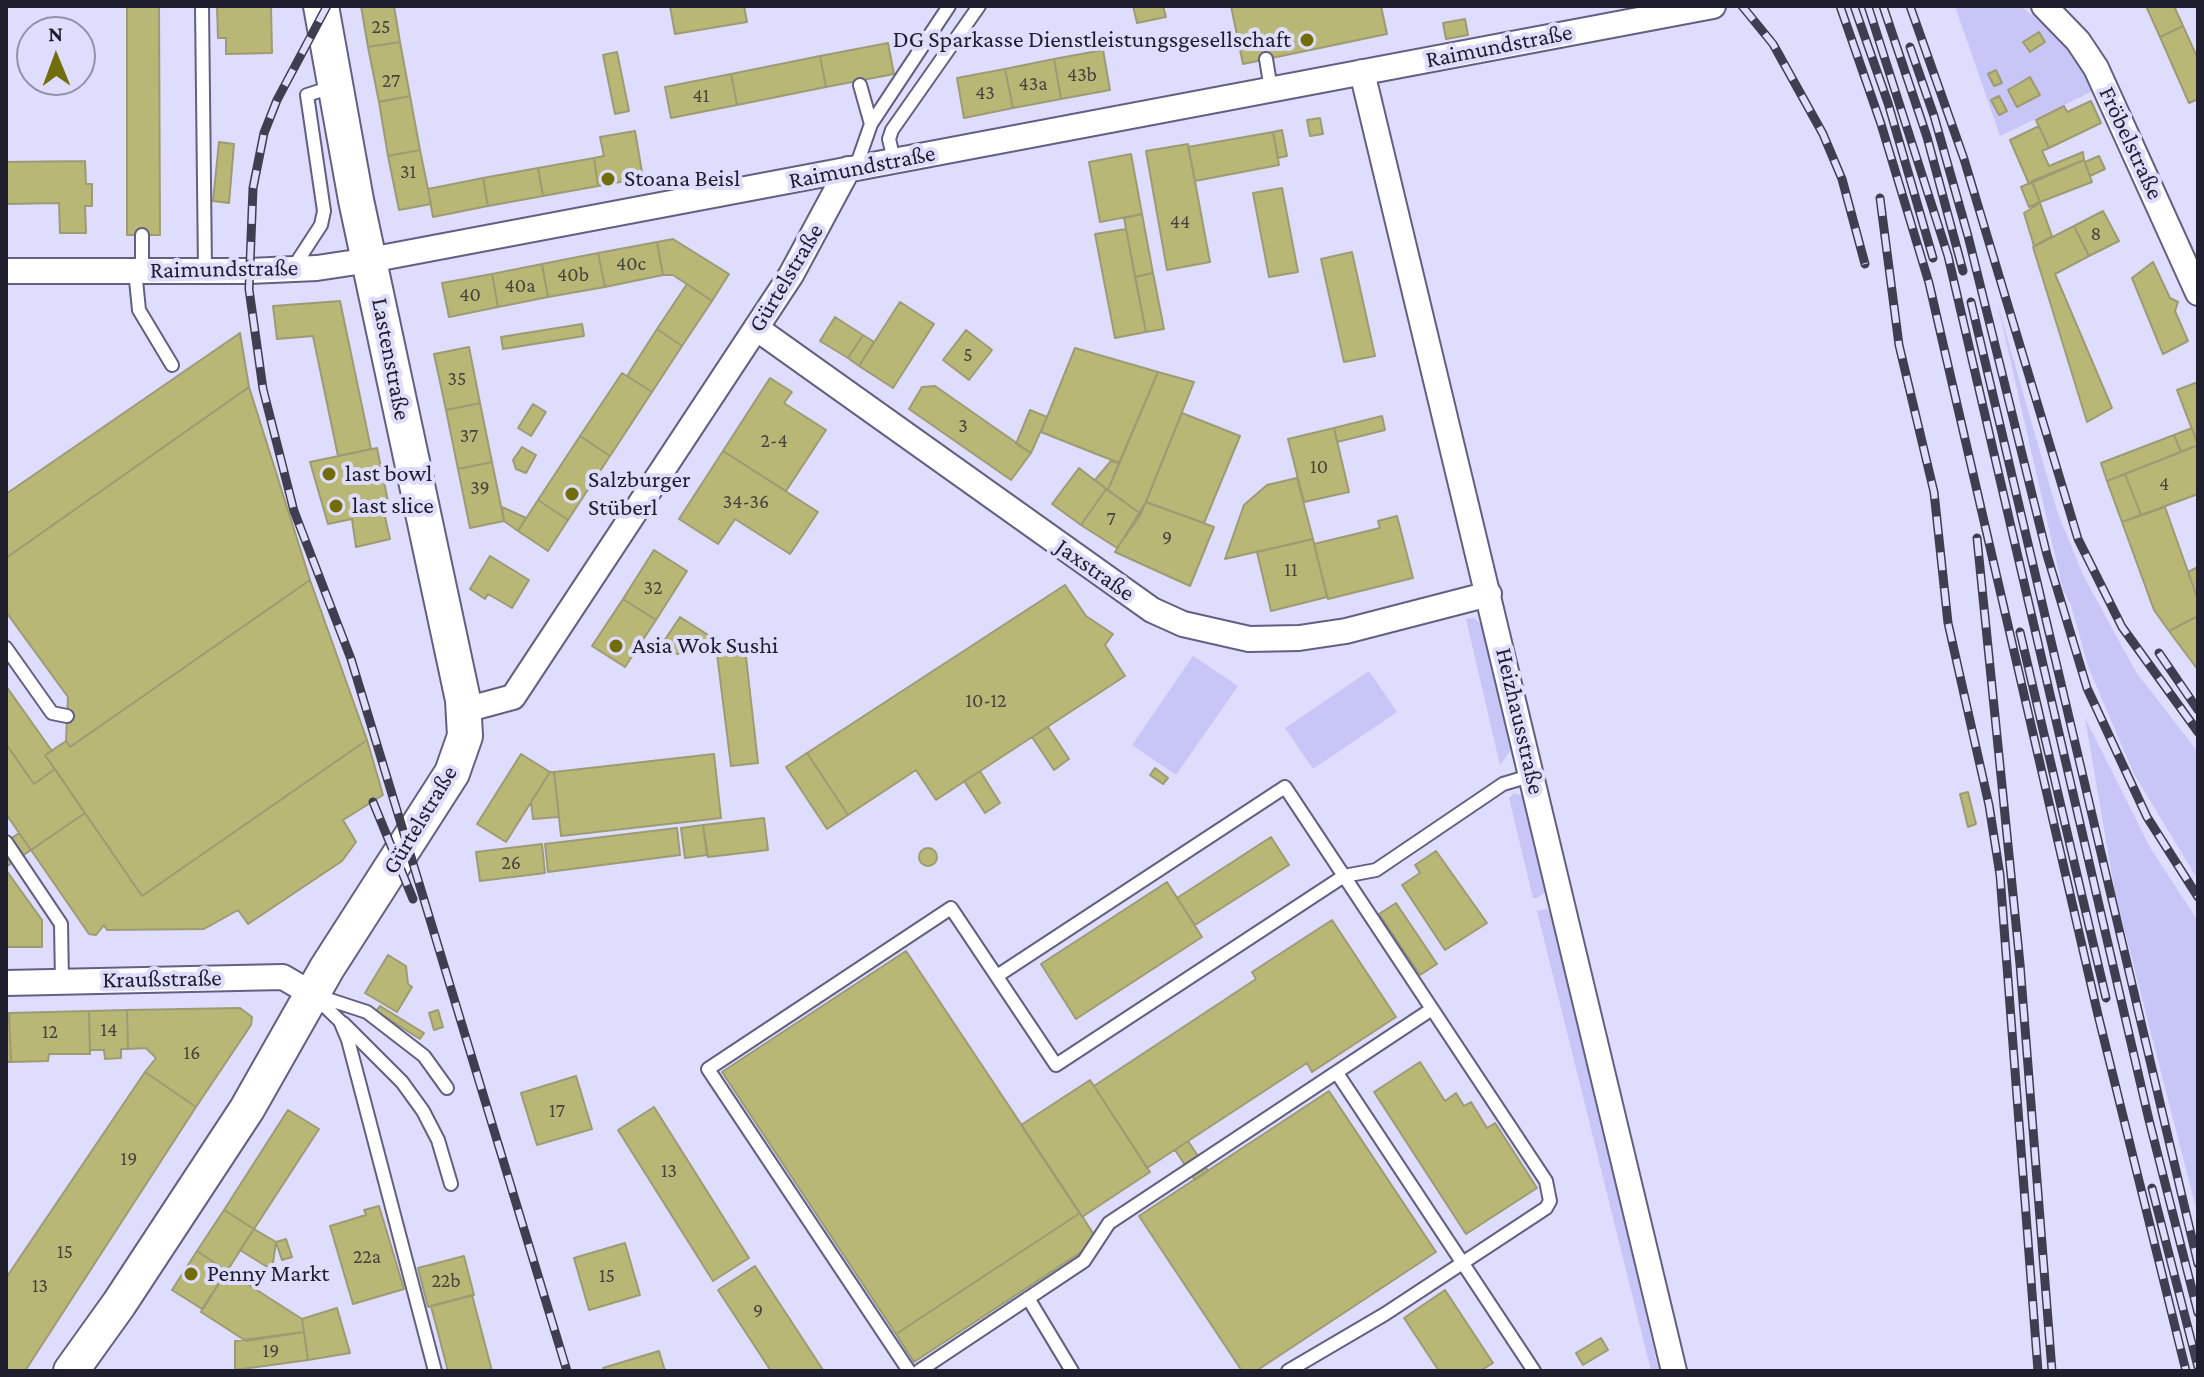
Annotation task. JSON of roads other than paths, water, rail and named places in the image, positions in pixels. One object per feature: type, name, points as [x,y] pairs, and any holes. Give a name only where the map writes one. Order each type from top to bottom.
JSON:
[{"type":"main road","name":"Lastenstraße","points":[[321,6],[370,260],[465,710]]},
{"type":"main road","name":"Gürtelstraße","points":[[71,1371],[119,1304],[247,1109],[312,994],[452,773],[465,736],[465,710]]},
{"type":"street","name":"Raimundstraße","points":[[6,271],[293,268],[370,260],[1713,6]]},
{"type":"street","name":"Fröbelstraße","points":[[2044,6],[2078,41],[2096,68],[2198,293]]},
{"type":"street","name":"Heizhausstraße","points":[[1362,72],[1674,1371]]},
{"type":"street","name":"Gürtelstraße","points":[[465,710],[513,697],[756,328],[852,168]]},
{"type":"street","name":"Jaxstraße","points":[[756,328],[1152,610],[1183,624],[1249,639],[1299,638],[1346,631],[1489,594]]},
{"type":"street","name":"Kraußstraße","points":[[6,983],[283,977],[312,994]]},
{"type":"lane","points":[[202,6],[205,270]]},
{"type":"lane","points":[[852,168],[871,124],[949,6]]},
{"type":"lane","points":[[894,160],[889,139],[892,130],[979,6]]},
{"type":"lane","points":[[1266,59],[1271,89]]},
{"type":"lane","points":[[293,268],[321,225],[324,211],[307,95],[336,85]]},
{"type":"lane","points":[[860,85],[871,124]]},
{"type":"lane","points":[[142,235],[139,310],[172,365]]},
{"type":"lane","points":[[6,648],[52,713],[67,716]]},
{"type":"lane","points":[[909,1371],[708,1069],[951,908],[1056,1065],[1344,876],[1376,870],[1503,784],[1533,775]]},
{"type":"lane","points":[[997,976],[1285,787],[1546,1181],[1550,1194],[1546,1208],[1347,1339],[1324,1348],[1288,1371]]},
{"type":"lane","points":[[6,842],[61,924],[62,982]]},
{"type":"lane","points":[[312,994],[402,1082],[423,1111],[438,1140],[451,1184]]},
{"type":"lane","points":[[312,994],[367,1012],[424,1056],[447,1088]]},
{"type":"lane","points":[[919,1371],[1084,1261],[1109,1223],[1432,1009]]},
{"type":"lane","points":[[340,1021],[355,1064],[435,1371]]},
{"type":"lane","points":[[1337,1073],[1534,1371]]},
{"type":"lane","points":[[1028,1298],[1072,1371]]},
{"type":"railway","points":[[327,6],[277,100],[264,133],[253,188],[249,289],[263,389],[294,511],[351,659],[567,1371]]},
{"type":"railway","points":[[1742,6],[1773,44],[1823,134],[1842,179],[1865,264]]},
{"type":"railway","points":[[1840,6],[1881,124],[1929,283],[2098,1015],[2186,1371]]},
{"type":"railway","points":[[1854,6],[1888,103],[1933,258]]},
{"type":"railway","points":[[1868,6],[1948,256],[2149,1120],[2198,1313]]},
{"type":"railway","points":[[1883,6],[1927,137],[1963,271]]},
{"type":"railway","points":[[1910,6],[1964,159],[2078,539],[2122,627],[2198,732]]},
{"type":"railway","points":[[1910,47],[1934,116],[1968,236],[2047,555],[2087,688],[2147,817],[2198,897]]},
{"type":"railway","points":[[1880,198],[1899,345],[1934,492],[1948,623],[1989,805],[2000,875],[2038,1371]]},
{"type":"railway","points":[[1971,302],[2198,1264]]},
{"type":"railway","points":[[1977,538],[2020,964],[2052,1371]]},
{"type":"railway","points":[[2020,632],[2106,998]]},
{"type":"railway","points":[[2159,653],[2198,710]]},
{"type":"railway","points":[[373,802],[413,899]]},
{"type":"railway","points":[[2152,1188],[2198,1367]]},
{"type":"place","name":"DG Sparkasse Dienstleistungsgesellschaft","points":[[1307,40]]},
{"type":"place","name":"Stoana Beisl","points":[[608,179]]},
{"type":"place","name":"last bowl","points":[[329,474]]},
{"type":"place","name":"Salzburger Stüberl","points":[[572,494]]},
{"type":"place","name":"last slice","points":[[336,506]]},
{"type":"place","name":"Asia Wok Sushi","points":[[616,646]]},
{"type":"place","name":"Penny Markt","points":[[191,1274]]}]
